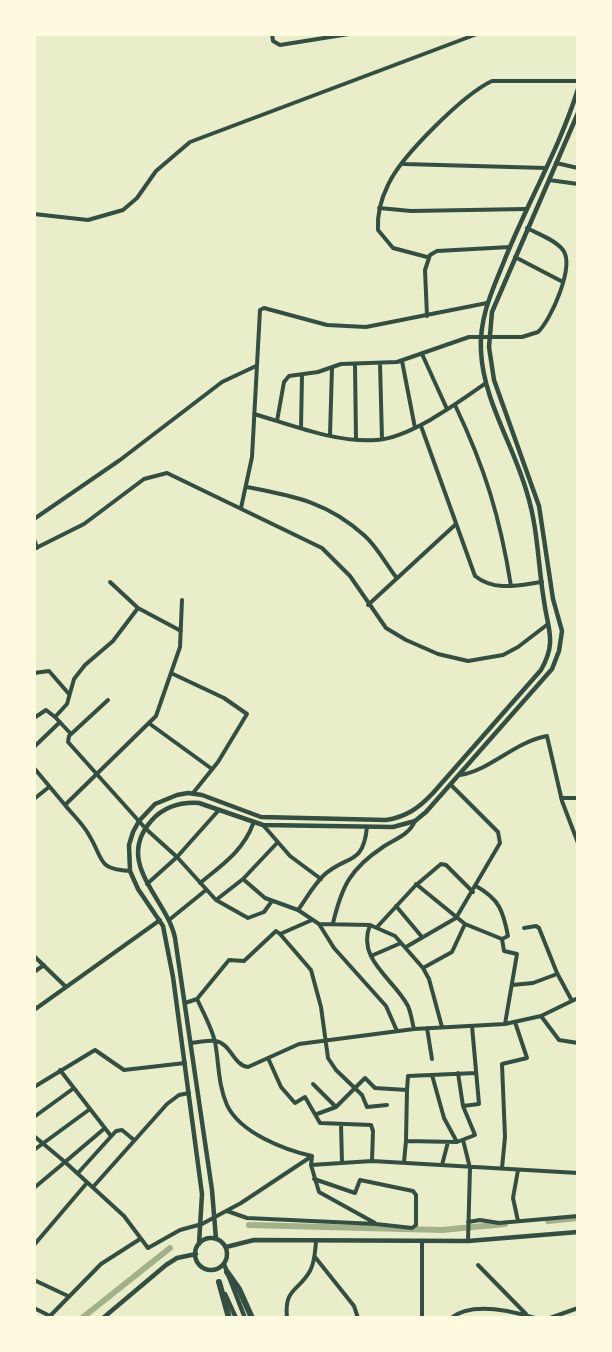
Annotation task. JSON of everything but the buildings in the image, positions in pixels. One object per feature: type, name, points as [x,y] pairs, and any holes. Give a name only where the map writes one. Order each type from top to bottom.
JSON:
[{"type":"highway","points":[[226,1272],[239,1289],[252,1317]]},
{"type":"highway","points":[[219,1282],[229,1317]]},
{"type":"street","points":[[272,34],[273,41],[280,45],[349,34]]},
{"type":"street","points":[[34,214],[88,220],[116,213],[130,205],[156,171],[190,142],[477,34]]},
{"type":"street","points":[[510,247],[437,251],[427,257],[410,254],[387,243],[378,230],[379,208],[388,184],[403,164],[458,104],[481,86],[502,80],[578,81]]},
{"type":"street","points":[[224,1264],[213,1270],[203,1267],[196,1254],[202,1224],[202,1194],[186,1063],[167,940],[160,920],[138,889],[130,871],[129,845],[139,821],[156,804],[166,798],[193,793],[261,817],[386,820],[411,813],[446,780],[541,670],[550,650],[549,624],[527,491],[486,383],[481,360],[481,336],[487,303],[578,89]]},
{"type":"street","points":[[333,923],[341,891],[349,878],[381,848],[409,831],[415,821],[451,785],[552,669],[561,641],[537,497],[494,380],[489,337],[492,312],[514,256],[578,113]]},
{"type":"street","points":[[556,163],[578,168]]},
{"type":"street","points":[[403,164],[546,168]]},
{"type":"street","points":[[549,180],[578,184]]},
{"type":"street","points":[[379,208],[411,211],[534,210]]},
{"type":"street","points":[[277,421],[284,382],[289,376],[355,364],[402,360],[469,337],[522,337],[538,332],[555,306],[566,266],[564,252],[526,228]]},
{"type":"street","points":[[514,256],[563,282]]},
{"type":"street","points":[[427,257],[427,316]]},
{"type":"street","points":[[241,508],[252,457],[261,309],[338,327],[366,327],[487,303]]},
{"type":"street","points":[[422,354],[447,409]]},
{"type":"street","points":[[402,360],[415,428]]},
{"type":"street","points":[[380,363],[382,439]]},
{"type":"street","points":[[355,364],[356,439]]},
{"type":"street","points":[[34,519],[120,460],[222,382],[256,366]]},
{"type":"street","points":[[330,435],[332,368]]},
{"type":"street","points":[[300,428],[302,375]]},
{"type":"street","points":[[254,414],[330,435],[356,439],[382,439],[421,426],[494,380]]},
{"type":"street","points":[[455,405],[473,443],[496,508],[511,586]]},
{"type":"street","points":[[421,426],[475,576],[491,585],[511,586],[550,582]]},
{"type":"street","points":[[34,540],[36,548],[84,524],[144,479],[156,474],[178,477],[322,548],[350,576],[386,628],[438,654],[468,661],[503,655],[518,647],[558,617]]},
{"type":"street","points":[[247,487],[298,496],[328,509],[366,537],[396,577]]},
{"type":"street","points":[[368,605],[456,524]]},
{"type":"street","points":[[110,582],[138,608],[182,631]]},
{"type":"street","points":[[65,805],[98,776],[136,734],[150,724],[156,716],[173,674],[182,631],[182,600]]},
{"type":"street","points":[[55,717],[67,704],[74,679],[85,665],[113,641],[138,608]]},
{"type":"street","points":[[34,673],[50,671],[69,694]]},
{"type":"street","points":[[173,674],[246,712],[246,717],[212,769],[193,793]]},
{"type":"street","points":[[108,700],[71,734],[68,742],[139,821],[177,857],[216,900],[248,918],[264,912],[272,901]]},
{"type":"street","points":[[34,718],[46,710],[71,734]]},
{"type":"street","points":[[34,747],[60,722]]},
{"type":"street","points":[[150,724],[212,769]]},
{"type":"street","points":[[459,775],[478,772],[512,749],[547,736],[561,798],[578,843]]},
{"type":"street","points":[[34,768],[88,833],[103,864],[115,870],[130,871]]},
{"type":"street","points":[[406,947],[456,918],[473,892],[501,839],[498,832],[446,780]]},
{"type":"street","points":[[34,799],[50,787]]},
{"type":"street","points":[[199,803],[202,795]]},
{"type":"street","points":[[561,798],[578,798]]},
{"type":"street","points":[[216,1239],[212,1219],[212,1190],[181,975],[169,920],[146,884],[139,855],[146,828],[168,807],[199,803],[253,824],[263,825],[399,827],[415,821]]},
{"type":"street","points":[[138,889],[177,857],[218,811]]},
{"type":"street","points":[[200,883],[240,849],[248,838],[253,824]]},
{"type":"street","points":[[263,825],[277,843],[298,863],[321,879]]},
{"type":"street","points":[[298,910],[321,879],[364,848],[367,827]]},
{"type":"street","points":[[216,900],[243,879],[277,843]]},
{"type":"street","points":[[378,926],[416,884],[443,864],[473,892]]},
{"type":"street","points":[[243,879],[272,901],[298,910],[320,924],[378,926],[401,943],[423,968],[433,990],[442,1027]]},
{"type":"street","points":[[416,884],[465,924],[502,939],[508,936],[501,909],[491,895],[476,886]]},
{"type":"street","points":[[169,920],[206,890]]},
{"type":"street","points":[[395,906],[422,937]]},
{"type":"street","points":[[34,1010],[160,920]]},
{"type":"street","points":[[280,934],[312,920]]},
{"type":"street","points":[[320,924],[334,948],[386,1006],[397,1031]]},
{"type":"street","points":[[423,968],[452,952],[465,924]]},
{"type":"street","points":[[370,925],[366,939],[371,956],[408,1005],[414,1029]]},
{"type":"street","points":[[524,928],[536,926],[539,928],[557,974],[571,999]]},
{"type":"street","points":[[185,1004],[197,999],[229,960],[244,961],[276,930],[311,970],[321,1007],[324,1041],[332,1065],[356,1087],[367,1107],[387,1105]]},
{"type":"street","points":[[502,939],[504,951],[517,954],[505,1024]]},
{"type":"street","points":[[371,956],[401,943]]},
{"type":"street","points":[[34,956],[66,987]]},
{"type":"street","points":[[34,972],[44,965]]},
{"type":"street","points":[[512,985],[533,983],[557,974]]},
{"type":"street","points":[[173,977],[181,975]]},
{"type":"street","points":[[183,1043],[215,1041],[225,1046],[245,1067],[299,1044],[414,1029],[505,1024],[541,1016],[571,999],[578,998]]},
{"type":"street","points":[[197,999],[215,1041],[222,1092],[236,1119],[283,1149],[312,1156]]},
{"type":"street","points":[[541,1016],[559,1040],[578,1043]]},
{"type":"street","points":[[502,1168],[505,1137],[502,1065],[528,1058],[515,1022]]},
{"type":"street","points":[[463,1106],[479,1104],[472,1026]]},
{"type":"street","points":[[427,1028],[432,1059]]},
{"type":"street","points":[[34,1087],[95,1050],[124,1070],[186,1063]]},
{"type":"street","points":[[268,1058],[281,1087],[293,1102],[304,1097],[323,1124],[370,1125],[373,1131],[372,1161]]},
{"type":"street","points":[[60,1070],[111,1136]]},
{"type":"street","points":[[406,1142],[457,1142],[475,1135],[463,1106],[458,1073]]},
{"type":"street","points":[[404,1162],[408,1076],[476,1073]]},
{"type":"street","points":[[432,1075],[444,1118],[457,1142]]},
{"type":"street","points":[[317,1114],[336,1107],[366,1078],[375,1088],[407,1090]]},
{"type":"street","points":[[313,1084],[336,1107]]},
{"type":"street","points":[[34,1116],[74,1088]]},
{"type":"street","points":[[93,1187],[172,1099],[190,1093]]},
{"type":"street","points":[[34,1150],[90,1109]]},
{"type":"street","points":[[341,1124],[342,1163]]},
{"type":"street","points":[[34,1188],[105,1128]]},
{"type":"street","points":[[78,1173],[111,1136],[120,1130],[134,1140]]},
{"type":"street","points":[[34,1136],[124,1216],[148,1248],[180,1230],[202,1224],[227,1211],[312,1156]]},
{"type":"street","points":[[463,1140],[470,1168],[468,1239]]},
{"type":"street","points":[[442,1165],[448,1142]]},
{"type":"street","points":[[312,1156],[311,1165],[317,1188],[323,1194],[376,1224]]},
{"type":"street","points":[[311,1165],[372,1161],[578,1173]]},
{"type":"street","points":[[518,1170],[513,1198],[518,1221]]},
{"type":"street","points":[[227,1211],[247,1218],[415,1227],[414,1192],[360,1180],[355,1193],[314,1179]]},
{"type":"street","points":[[34,1245],[87,1184]]},
{"type":"street","points":[[468,1223],[578,1216]]},
{"type":"street","points":[[226,1247],[254,1240],[422,1241],[578,1232]]},
{"type":"street","points":[[34,1308],[52,1316],[68,1296],[86,1282],[101,1264],[140,1239]]},
{"type":"street","points":[[199,1244],[207,1239],[216,1239],[226,1247],[227,1256],[224,1264],[226,1272],[245,1317]]},
{"type":"street","points":[[422,1241],[422,1317]]},
{"type":"street","points":[[287,1317],[286,1306],[290,1294],[307,1275],[316,1242]]},
{"type":"street","points":[[103,1317],[166,1265],[183,1256],[196,1254]]},
{"type":"street","points":[[314,1256],[354,1306],[358,1317]]},
{"type":"street","points":[[478,1265],[526,1314]]},
{"type":"street","points":[[213,1270],[236,1317]]},
{"type":"street","points":[[34,1280],[68,1296]]},
{"type":"street","points":[[550,1317],[578,1308]]},
{"type":"street","points":[[451,1317],[472,1310],[513,1311],[535,1317]]},
{"type":"waterway","points":[[548,1221],[578,1218]]},
{"type":"waterway","points":[[249,1225],[442,1230],[505,1224]]},
{"type":"waterway","points":[[82,1318],[170,1248]]}]
